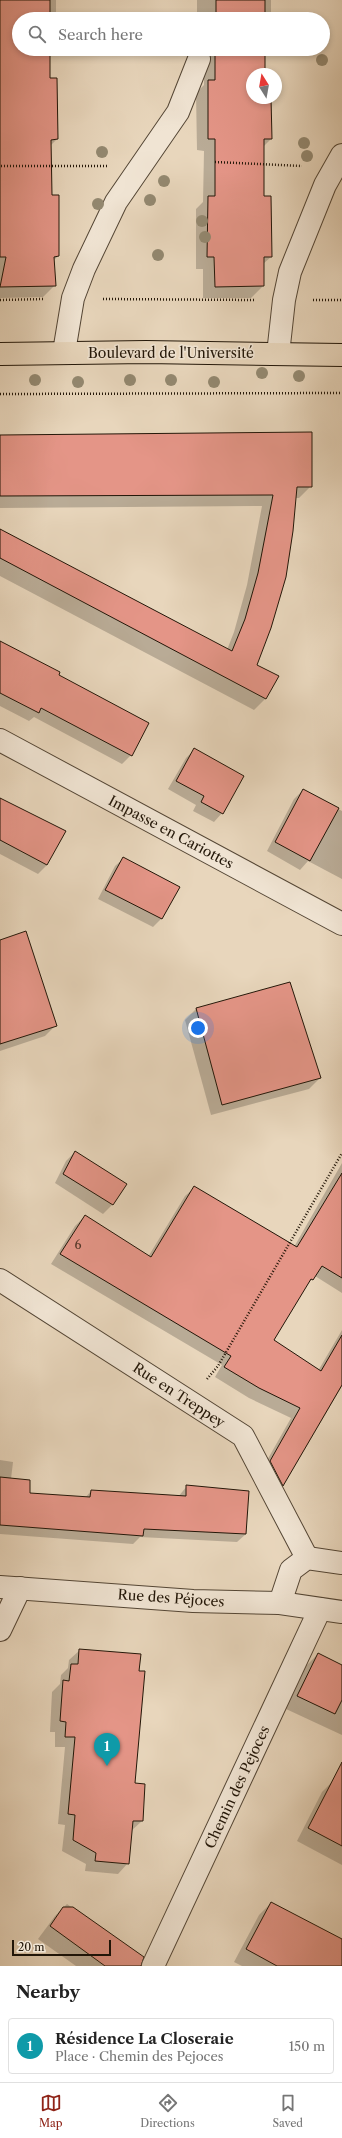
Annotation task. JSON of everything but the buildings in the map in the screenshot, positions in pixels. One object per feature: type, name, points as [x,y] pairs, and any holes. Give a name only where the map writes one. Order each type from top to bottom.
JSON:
[{"type":"main road","name":"Boulevard de l'Université","points":[[0,354],[64,352],[342,355]]},
{"type":"street","points":[[64,352],[73,298],[84,269],[116,202],[178,112],[199,58]]},
{"type":"street","points":[[278,354],[284,300],[290,272],[326,185],[338,161]]},
{"type":"street","name":"Impasse en Cariottes","points":[[0,740],[342,924]]},
{"type":"street","name":"Rue en Treppey","points":[[0,1280],[243,1436],[307,1558]]},
{"type":"street","points":[[280,1603],[291,1570],[307,1558],[342,1563]]},
{"type":"street","points":[[0,1630],[10,1587]]},
{"type":"street","name":"Rue des Péjoces","points":[[10,1587],[193,1600],[280,1603],[342,1612]]},
{"type":"street","name":"Chemin des Pejoces","points":[[153,1966],[320,1608]]},
{"type":"path","points":[[215,162],[338,161]]},
{"type":"path","points":[[1,166],[141,166]]},
{"type":"path","points":[[0,300],[73,298],[342,300]]},
{"type":"path","points":[[0,394],[342,393]]},
{"type":"path","points":[[187,1400],[218,1366],[342,1153]]},
{"type":"place","name":"Résidence La Closeraie","points":[[107,1766]]}]
